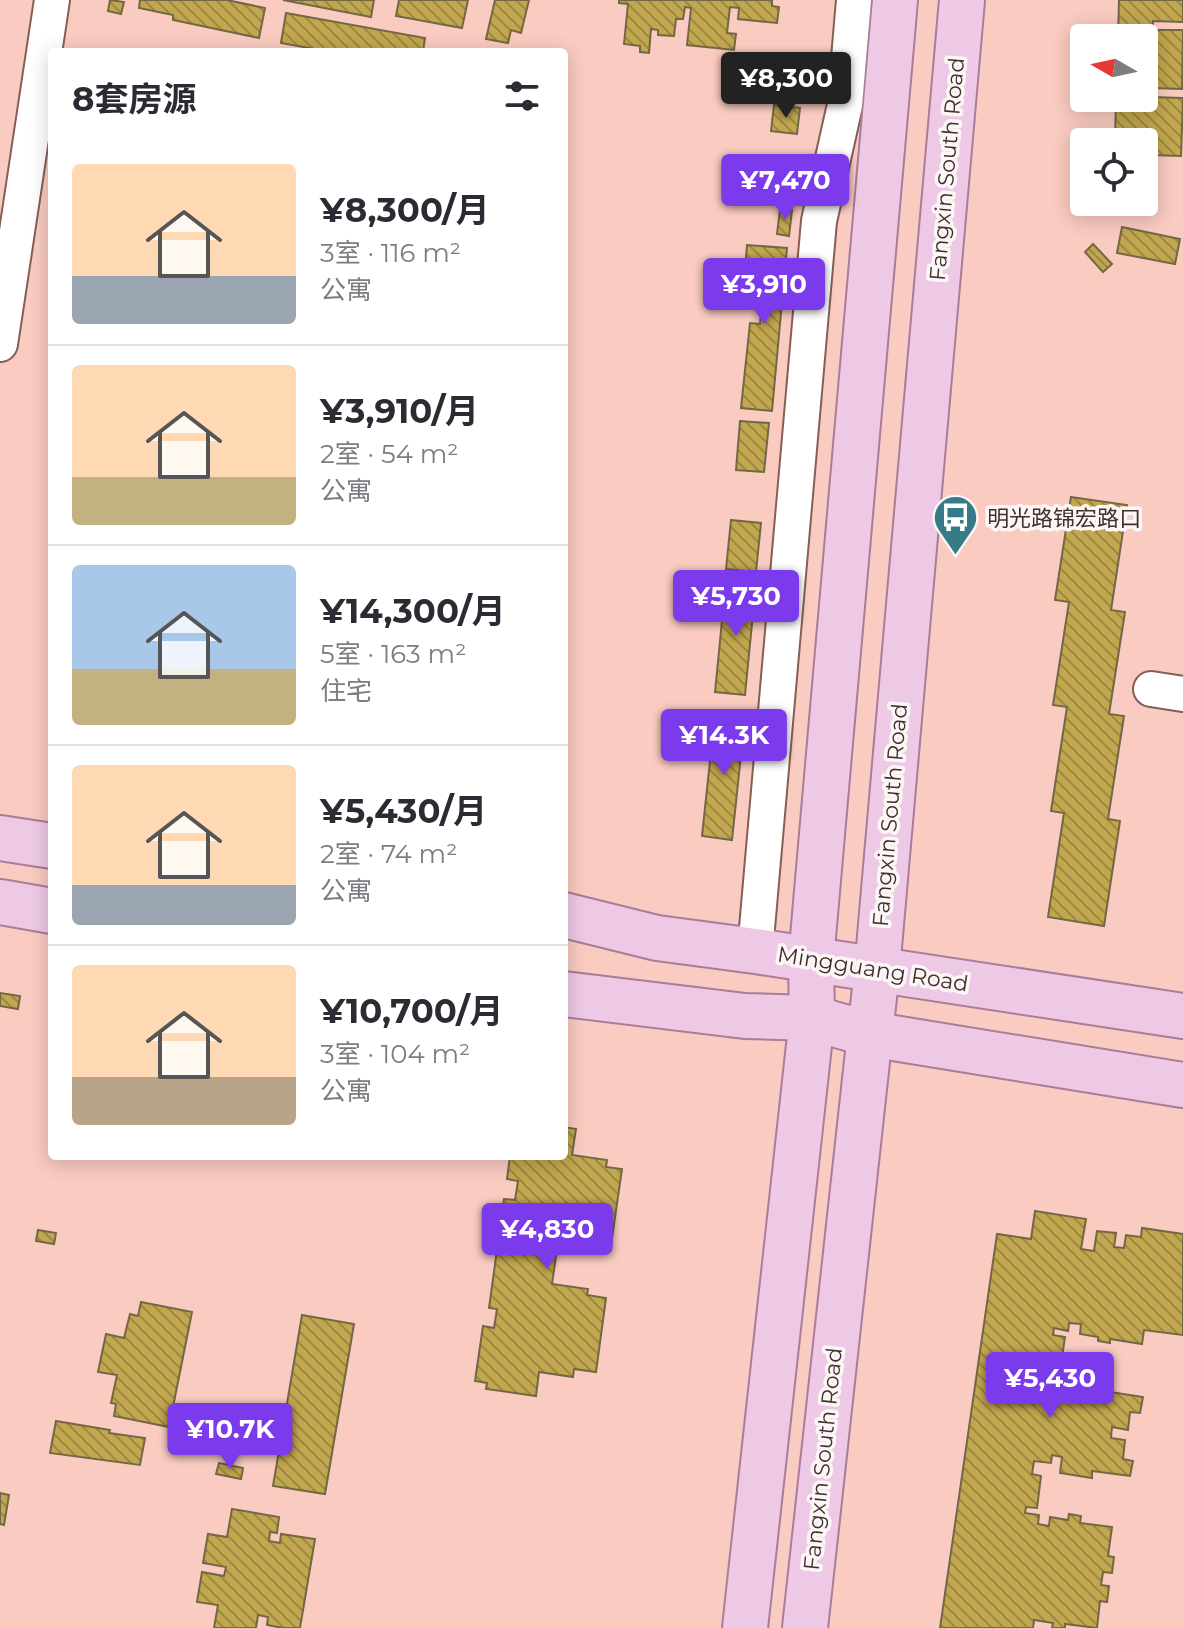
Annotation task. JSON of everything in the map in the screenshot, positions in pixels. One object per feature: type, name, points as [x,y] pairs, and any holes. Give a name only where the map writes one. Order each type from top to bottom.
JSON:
[{"type":"main road","points":[[745,1628],[812,1018],[811,960],[895,0]]},
{"type":"main road","name":"Fangxin South Road","points":[[805,1628],[877,970],[962,0]]},
{"type":"main road","points":[[0,838],[48,845]]},
{"type":"main road","points":[[0,902],[48,910]]},
{"type":"main road","name":"Mingguang Road","points":[[568,916],[657,938],[1183,1016]]},
{"type":"main road","points":[[568,994],[745,1016],[812,1018],[869,1034],[1183,1085]]},
{"type":"street","points":[[0,344],[52,0]]},
{"type":"street","points":[[755,951],[819,221],[845,105],[854,0]]},
{"type":"building","points":[[110,0],[124,2],[121,14],[108,11]]},
{"type":"building","points":[[140,0],[227,0],[265,8],[259,38],[173,20],[173,15],[139,8]]},
{"type":"building","points":[[283,0],[374,0],[371,17]]},
{"type":"building","points":[[399,0],[468,0],[462,28],[396,16]]},
{"type":"building","points":[[495,0],[529,0],[521,33],[511,30],[508,43],[486,39]]},
{"type":"building","points":[[619,0],[772,0],[772,6],[779,7],[777,23],[738,19],[739,8],[730,7],[727,33],[736,34],[734,50],[687,45],[691,8],[685,7],[683,19],[676,19],[674,36],[658,35],[658,30],[651,29],[649,53],[640,52],[640,46],[624,44],[628,4],[619,3]]},
{"type":"building","points":[[1119,0],[1183,0],[1183,22],[1118,24]]},
{"type":"building","points":[[286,13],[425,38],[424,48],[309,48],[281,43]]},
{"type":"building","points":[[1158,30],[1183,30],[1182,89],[1158,88]]},
{"type":"building","points":[[1158,97],[1183,98],[1181,156],[1158,155],[1158,128],[1115,128],[1116,112],[1158,112]]},
{"type":"building","points":[[774,105],[800,108],[797,134],[771,131]]},
{"type":"building","points":[[780,209],[792,210],[789,236],[777,234]]},
{"type":"building","points":[[1122,227],[1180,239],[1175,264],[1117,253]]},
{"type":"building","points":[[1093,244],[1112,264],[1103,272],[1085,252]]},
{"type":"building","points":[[747,245],[787,248],[772,411],[741,408],[750,323],[760,324],[764,284],[744,282]]},
{"type":"building","points":[[740,421],[769,423],[764,472],[736,470]]},
{"type":"building","points":[[1071,497],[1127,505],[1111,610],[1125,612],[1109,714],[1124,716],[1108,819],[1120,821],[1104,926],[1048,917],[1064,813],[1051,811],[1067,707],[1053,705],[1069,602],[1055,600]]},
{"type":"building","points":[[731,520],[761,523],[756,572],[726,569]]},
{"type":"building","points":[[726,580],[756,583],[745,695],[715,692]]},
{"type":"building","points":[[715,714],[745,717],[732,840],[702,836]]},
{"type":"building","points":[[0,993],[20,996],[18,1009],[0,1006]]},
{"type":"building","points":[[568,1128],[576,1129],[572,1155],[607,1160],[606,1167],[622,1169],[611,1245],[593,1242],[592,1247],[558,1242],[552,1284],[588,1289],[587,1295],[606,1298],[596,1372],[574,1369],[573,1377],[539,1372],[536,1396],[486,1389],[487,1383],[475,1381],[483,1326],[494,1328],[497,1309],[489,1308],[504,1199],[515,1200],[518,1181],[507,1179],[509,1160],[568,1160]]},
{"type":"building","points":[[1035,1211],[1086,1219],[1081,1249],[1094,1251],[1097,1231],[1116,1233],[1114,1247],[1124,1248],[1126,1235],[1141,1237],[1142,1228],[1183,1234],[1183,1335],[1144,1330],[1142,1344],[1110,1339],[1110,1343],[1080,1334],[1081,1324],[1069,1323],[1068,1331],[1054,1328],[1053,1335],[1065,1337],[1060,1371],[1049,1369],[1047,1383],[1064,1386],[1063,1393],[1072,1394],[1074,1379],[1105,1384],[1104,1391],[1143,1397],[1140,1413],[1130,1412],[1128,1430],[1112,1427],[1111,1438],[1125,1440],[1123,1459],[1133,1461],[1130,1476],[1092,1471],[1092,1478],[1060,1473],[1062,1457],[1052,1455],[1051,1463],[1034,1461],[1032,1474],[1041,1476],[1037,1508],[1026,1507],[1025,1513],[1039,1515],[1038,1524],[1049,1526],[1050,1517],[1068,1520],[1069,1514],[1081,1516],[1080,1523],[1112,1527],[1108,1556],[1114,1557],[1112,1573],[1103,1572],[1101,1585],[1109,1586],[1107,1602],[1100,1601],[1097,1628],[1065,1624],[1065,1628],[1052,1628],[1053,1623],[1034,1620],[1033,1628],[940,1628],[997,1234],[1031,1239]]},
{"type":"building","points":[[38,1230],[56,1233],[54,1244],[36,1241]]},
{"type":"building","points":[[141,1302],[192,1312],[169,1427],[114,1416],[116,1404],[111,1403],[117,1375],[98,1372],[106,1334],[124,1338],[130,1314],[138,1316]]},
{"type":"building","points":[[302,1315],[354,1324],[325,1494],[273,1486]]},
{"type":"building","points":[[56,1421],[145,1438],[140,1465],[50,1453]]},
{"type":"building","points":[[219,1463],[243,1468],[241,1479],[216,1474]]},
{"type":"building","points":[[0,1493],[9,1495],[4,1525],[0,1524]]},
{"type":"building","points":[[232,1509],[279,1517],[277,1533],[270,1532],[269,1541],[280,1543],[281,1534],[315,1539],[300,1628],[267,1625],[268,1617],[258,1615],[256,1628],[214,1628],[218,1605],[197,1602],[202,1572],[224,1576],[226,1567],[203,1563],[208,1534],[227,1537]]},
{"type":"place","name":"明光路锦宏路口","points":[[956,557]]}]
